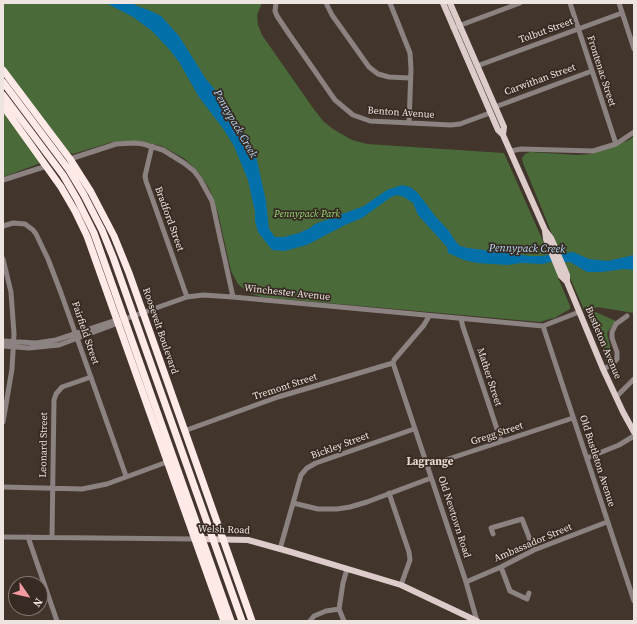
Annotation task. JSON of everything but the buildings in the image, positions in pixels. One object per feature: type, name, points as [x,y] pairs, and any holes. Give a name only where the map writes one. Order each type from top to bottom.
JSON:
[{"type":"highway","name":"Roosevelt Boulevard","points":[[3,70],[70,159],[91,192],[112,232],[127,268],[252,621]]},
{"type":"highway","name":"Roosevelt Boulevard","points":[[3,82],[69,170],[94,212],[111,252],[242,621]]},
{"type":"highway","points":[[3,95],[68,183],[82,207],[94,233],[120,321],[167,462],[194,539],[229,620]]},
{"type":"highway","points":[[23,95],[39,129]]},
{"type":"highway","points":[[3,106],[47,166],[71,203],[94,233]]},
{"type":"highway","points":[[23,121],[37,152]]},
{"type":"highway","points":[[71,203],[91,245],[120,321],[202,539],[229,620]]},
{"type":"main road","name":"Bustleton Avenue","points":[[443,3],[477,66],[504,127],[503,135]]},
{"type":"main road","name":"Bustleton Avenue","points":[[450,3],[456,26],[490,113],[498,130],[503,135],[545,230],[603,370],[634,432]]},
{"type":"main road","name":"Welsh Road","points":[[194,539],[248,540],[280,549],[401,585],[477,621]]},
{"type":"street","name":"Benton Avenue","points":[[276,3],[275,11],[277,16],[335,100],[353,116],[370,121],[451,125],[460,124],[490,113]]},
{"type":"street","points":[[326,3],[332,16],[369,67],[378,74],[410,78]]},
{"type":"street","points":[[392,3],[410,53],[409,123]]},
{"type":"street","points":[[456,26],[520,3]]},
{"type":"street","name":"Frontenac Street","points":[[570,3],[616,144]]},
{"type":"street","points":[[619,3],[634,49]]},
{"type":"street","name":"Tolbut Street","points":[[477,66],[622,13]]},
{"type":"street","name":"Carwithan Street","points":[[495,107],[592,71]]},
{"type":"street","points":[[510,151],[521,149],[593,151],[616,144],[634,132]]},
{"type":"street","name":"Winchester Avenue","points":[[70,159],[116,144],[134,143],[152,146],[163,150],[194,171],[207,190],[212,202],[233,296],[543,326],[579,312]]},
{"type":"street","name":"Bradford Street","points":[[152,146],[146,172],[146,180],[187,297]]},
{"type":"street","points":[[3,180],[47,166]]},
{"type":"street","name":"Fairfield Street","points":[[3,226],[20,222],[33,230],[50,265],[77,336],[126,476]]},
{"type":"street","points":[[3,259],[13,304],[14,344],[12,369],[3,422]]},
{"type":"street","points":[[3,341],[29,348],[59,345],[77,336],[187,297],[203,295],[233,296]]},
{"type":"street","points":[[393,363],[424,325],[429,316]]},
{"type":"street","points":[[603,370],[612,365],[617,359],[617,352],[612,338],[612,332],[616,324],[627,316]]},
{"type":"street","name":"Mather Street","points":[[461,319],[501,441]]},
{"type":"street","name":"Old Bustleton Avenue","points":[[543,326],[634,601]]},
{"type":"street","points":[[3,346],[14,344]]},
{"type":"street","name":"Tremont Street","points":[[184,431],[278,397],[393,363]]},
{"type":"street","name":"Old Newtown Road","points":[[393,363],[466,582],[477,621]]},
{"type":"street","name":"Leonard Street","points":[[52,537],[54,400],[56,394],[62,387],[91,377]]},
{"type":"street","points":[[616,397],[634,379]]},
{"type":"street","name":"Gregg Street","points":[[427,466],[573,418]]},
{"type":"street","name":"Bickley Street","points":[[280,549],[301,475],[308,468],[316,463],[414,429]]},
{"type":"street","points":[[587,458],[619,445],[634,436]]},
{"type":"street","points":[[3,487],[82,489],[107,484],[167,462]]},
{"type":"street","points":[[293,503],[318,509],[337,509],[367,502],[431,478]]},
{"type":"street","points":[[389,493],[409,552],[410,560],[401,585]]},
{"type":"street","points":[[493,534],[491,528],[522,519],[534,550]]},
{"type":"street","name":"Ambassador Street","points":[[466,582],[534,550],[607,522]]},
{"type":"street","name":"Welsh Road","points":[[3,537],[194,539]]},
{"type":"street","points":[[28,537],[56,618]]},
{"type":"street","points":[[500,567],[510,591],[527,599],[529,593]]},
{"type":"street","points":[[344,621],[340,609],[343,583],[347,569]]},
{"type":"street","points":[[310,621],[314,616],[326,611],[340,609]]},
{"type":"green space","name":"Pennypack Park","points":[[3,3],[262,3],[257,15],[258,25],[262,35],[323,121],[333,129],[352,140],[367,144],[504,153],[543,241],[554,239],[523,163],[522,158],[525,154],[530,152],[577,155],[590,154],[629,140],[634,136],[634,313],[597,307],[591,310],[616,321],[607,333],[613,360],[607,363],[587,312],[585,312],[568,273],[557,275],[570,309],[553,319],[540,322],[261,297],[249,293],[238,284],[231,271],[218,213],[210,190],[200,174],[185,159],[162,146],[139,141],[112,142],[73,154],[68,152],[3,66]]},
{"type":"green space","points":[[3,111],[41,163],[3,177]]},
{"type":"water","name":"Pennypack Creek","points":[[106,3],[133,3],[151,11],[161,16],[179,36],[206,79],[221,97],[242,129],[256,156],[266,201],[269,229],[275,237],[284,237],[299,233],[315,224],[364,206],[387,190],[402,185],[410,187],[417,192],[460,246],[530,256],[573,252],[589,259],[608,261],[634,255],[634,270],[624,269],[587,272],[570,262],[550,262],[543,264],[521,263],[508,265],[477,263],[464,260],[448,253],[447,247],[418,215],[413,203],[404,197],[397,195],[391,197],[362,218],[345,225],[307,245],[284,251],[272,250],[258,232],[248,180],[234,146],[199,97],[179,62],[152,31],[133,17]]},
{"type":"district","name":"Lagrange","points":[[430,462]]}]
